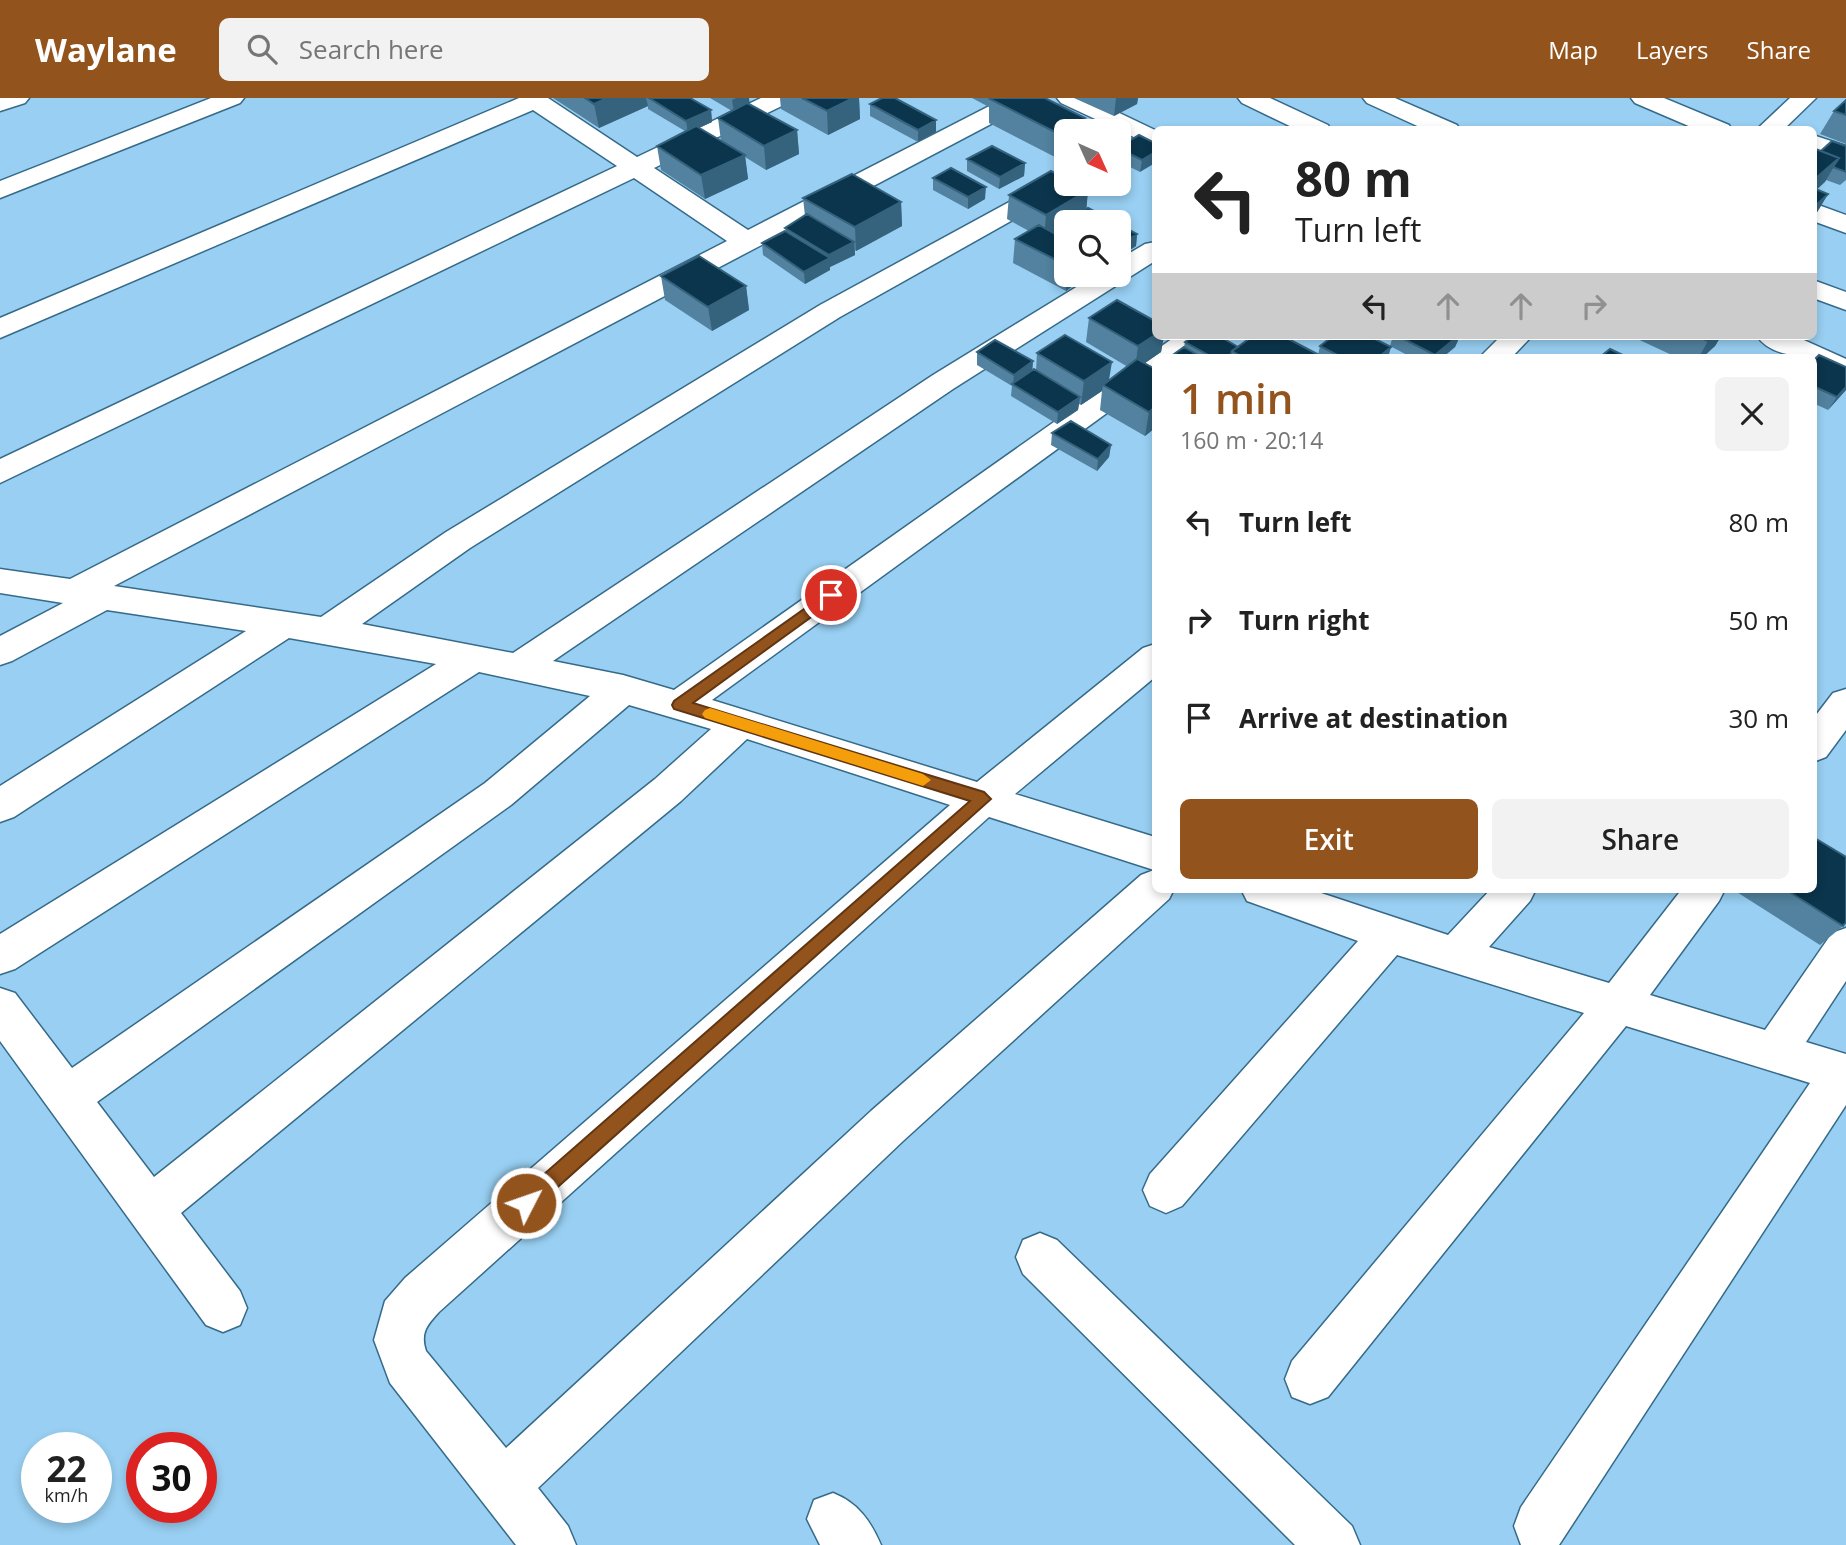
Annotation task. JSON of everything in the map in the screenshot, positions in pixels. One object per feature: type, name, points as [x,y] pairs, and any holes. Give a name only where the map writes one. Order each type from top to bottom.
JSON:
[{"type":"street","points":[[0,104],[17,98]]},
{"type":"street","points":[[0,190],[232,98]]},
{"type":"street","points":[[0,472],[780,98]]},
{"type":"street","points":[[0,652],[87,595],[747,242],[1023,98]]},
{"type":"street","points":[[1069,98],[1152,139]]},
{"type":"street","points":[[1250,98],[1311,126]]},
{"type":"street","points":[[1375,98],[1439,126]]},
{"type":"street","points":[[1643,98],[1710,126]]},
{"type":"street","points":[[1775,126],[1804,98]]},
{"type":"street","points":[[0,329],[533,99],[747,242]]},
{"type":"street","points":[[1817,144],[1846,155]]},
{"type":"street","points":[[327,631],[458,540],[830,311],[1054,188]]},
{"type":"street","points":[[1817,213],[1846,225]]},
{"type":"street","points":[[1131,265],[1152,252]]},
{"type":"street","points":[[518,667],[943,382],[1095,287]]},
{"type":"street","points":[[1817,290],[1846,302]]},
{"type":"street","points":[[1170,354],[1190,340]]},
{"type":"street","points":[[1498,354],[1514,340]]},
{"type":"street","points":[[1780,340],[1811,354]]},
{"type":"street","points":[[1817,357],[1846,370]]},
{"type":"street","points":[[680,705],[1070,422],[1152,366]]},
{"type":"street","points":[[0,581],[327,631],[623,689],[741,723],[1152,853]]},
{"type":"street","points":[[0,806],[285,624]]},
{"type":"street","points":[[0,956],[474,658]]},
{"type":"street","points":[[549,1545],[407,1366],[398,1340],[402,1318],[422,1295],[984,799],[1152,659]]},
{"type":"street","points":[[67,1097],[498,794],[623,689]]},
{"type":"street","points":[[1817,742],[1846,703]]},
{"type":"street","points":[[149,1210],[668,790],[741,723]]},
{"type":"street","points":[[504,1485],[887,1126],[1152,890]]},
{"type":"street","points":[[1288,893],[1349,902],[1389,935],[1844,1073],[1540,1526]]},
{"type":"street","points":[[1456,955],[1512,893]]},
{"type":"street","points":[[1310,1379],[1618,1004],[1702,893]]},
{"type":"street","points":[[1166,1190],[1389,935]]},
{"type":"street","points":[[1775,1052],[1846,946]]},
{"type":"street","points":[[0,1007],[223,1308]]},
{"type":"street","points":[[1040,1257],[1333,1545]]},
{"type":"building","points":[[585,98],[607,98],[594,104]]},
{"type":"building","points":[[649,98],[690,98],[711,110],[686,121]]},
{"type":"building","points":[[802,98],[853,98],[827,111]]},
{"type":"building","points":[[882,98],[895,98],[936,120],[918,130],[870,104]]},
{"type":"building","points":[[1045,98],[1085,118],[1054,119],[1054,131],[990,99]]},
{"type":"building","points":[[1846,100],[1846,115],[1834,111]]},
{"type":"building","points":[[747,103],[797,130],[764,146],[718,118]]},
{"type":"building","points":[[696,126],[745,155],[701,175],[657,146]]},
{"type":"building","points":[[1139,135],[1152,142],[1152,154],[1142,160],[1131,154],[1131,140]]},
{"type":"building","points":[[1832,141],[1846,146],[1846,172],[1833,167],[1839,158],[1821,151]]},
{"type":"building","points":[[992,146],[1025,163],[1000,177],[967,159]]},
{"type":"building","points":[[1817,150],[1839,158],[1817,177]]},
{"type":"building","points":[[951,168],[986,187],[968,197],[933,178]]},
{"type":"building","points":[[1051,171],[1054,173],[1054,196],[1078,196],[1046,215],[1009,195]]},
{"type":"building","points":[[852,174],[901,202],[855,227],[803,198]]},
{"type":"building","points":[[1817,190],[1828,194],[1817,204]]},
{"type":"building","points":[[807,214],[854,242],[829,255],[785,228]]},
{"type":"building","points":[[1039,225],[1054,233],[1054,259],[1015,239]]},
{"type":"building","points":[[785,231],[830,258],[804,272],[762,243]]},
{"type":"building","points":[[699,256],[746,286],[708,307],[661,276]]},
{"type":"building","points":[[1117,300],[1152,319],[1152,337],[1138,346],[1089,318]]},
{"type":"building","points":[[1065,335],[1112,362],[1084,381],[1037,353]]},
{"type":"building","points":[[995,340],[1033,361],[1014,375],[977,352]]},
{"type":"building","points":[[1226,340],[1238,347],[1231,354],[1207,354],[1185,342]]},
{"type":"building","points":[[1247,340],[1291,340],[1317,354],[1237,354],[1232,351]]},
{"type":"building","points":[[1328,340],[1377,340],[1391,347],[1383,354],[1335,354],[1320,346]]},
{"type":"building","points":[[1406,340],[1453,340],[1433,354]]},
{"type":"building","points":[[1184,347],[1196,354],[1174,354]]},
{"type":"building","points":[[1610,349],[1621,354],[1604,354]]},
{"type":"building","points":[[1819,355],[1846,367],[1846,387],[1837,397],[1817,388]]},
{"type":"building","points":[[1137,359],[1152,367],[1152,410],[1149,412],[1103,385]]},
{"type":"building","points":[[1034,369],[1080,397],[1058,412],[1012,384]]},
{"type":"building","points":[[1071,421],[1111,445],[1098,459],[1052,433]]},
{"type":"building","points":[[1817,839],[1846,857],[1846,922],[1843,926],[1791,893],[1817,893]]},
{"type":"slow traffic","points":[[710,714],[923,780]]},
{"type":"route","points":[[526,1203],[984,799],[680,705],[831,595]]}]
